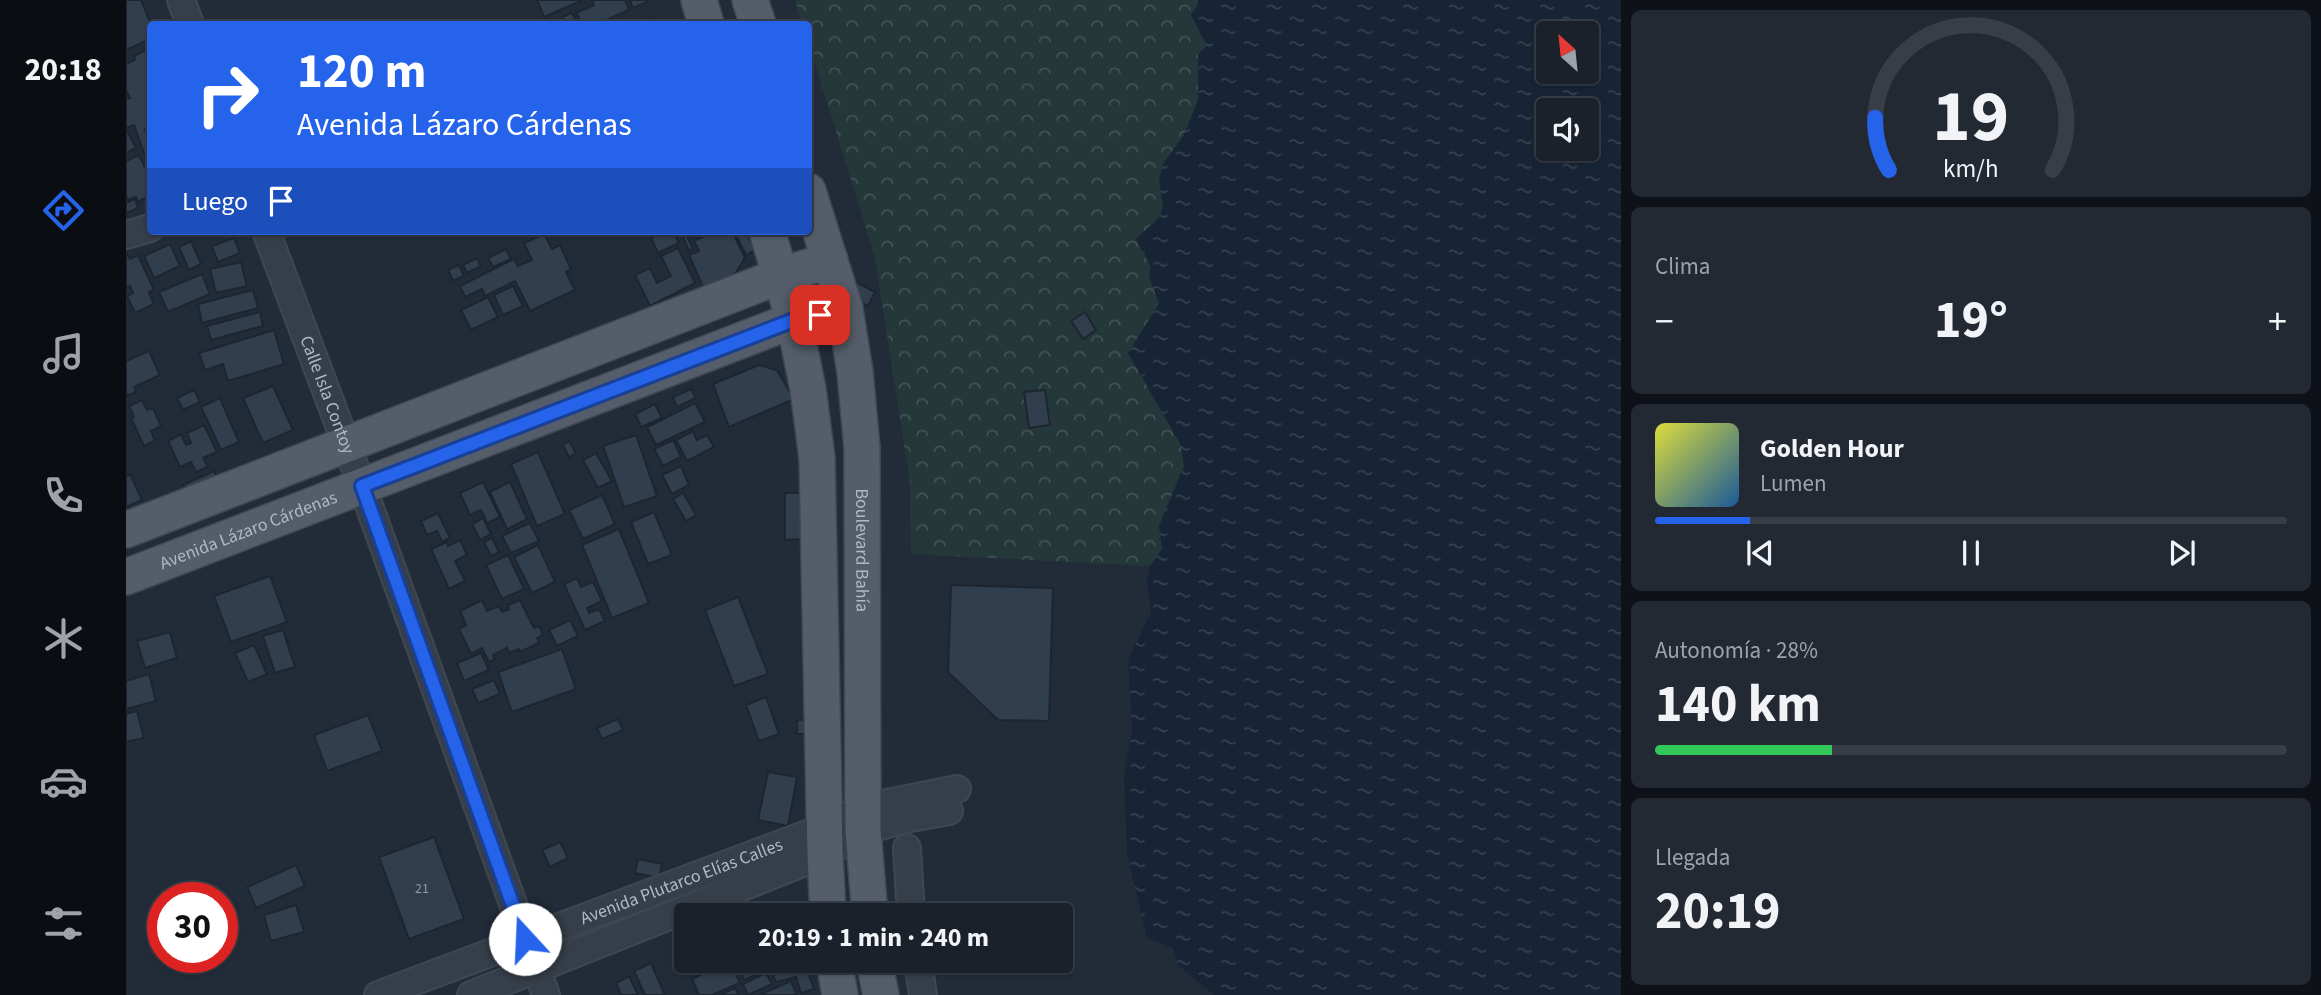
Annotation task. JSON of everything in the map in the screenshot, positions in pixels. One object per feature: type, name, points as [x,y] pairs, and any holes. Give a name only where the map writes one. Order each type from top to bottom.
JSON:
[{"type":"main road","points":[[699,0],[705,21]]},
{"type":"main road","points":[[750,0],[757,21]]},
{"type":"main road","name":"Boulevard Bahía","points":[[812,204],[845,309],[855,372],[862,448],[863,819],[869,903]]},
{"type":"main road","points":[[768,235],[794,320],[808,389],[817,458],[828,903]]},
{"type":"main road","points":[[126,530],[780,276],[830,260]]},
{"type":"main road","name":"Avenida Lázaro Cárdenas","points":[[126,577],[794,320],[845,309]]},
{"type":"main road","points":[[836,973],[840,995]]},
{"type":"main road","points":[[876,973],[881,995]]},
{"type":"street","points":[[181,0],[189,21]]},
{"type":"street","points":[[126,235],[147,229]]},
{"type":"street","name":"Calle Isla Contoy","points":[[268,235],[362,486],[546,995]]},
{"type":"street","name":"Avenida Plutarco Elías Calles","points":[[471,995],[537,970],[825,840],[863,819],[905,819],[953,800]]},
{"type":"street","name":"Avenida Plutarco Elías Calles","points":[[378,995],[525,939],[825,840]]},
{"type":"street","points":[[907,848],[910,903]]},
{"type":"street","points":[[920,973],[923,995]]},
{"type":"green space","points":[[795,0],[1198,0],[1198,5],[1191,15],[1207,46],[1198,54],[1198,100],[1184,135],[1163,164],[1159,180],[1163,206],[1159,218],[1136,239],[1151,267],[1149,276],[1159,304],[1128,353],[1181,445],[1184,466],[1159,526],[1162,549],[1150,566],[911,554],[910,483],[875,257],[812,54],[812,21],[801,21]]},
{"type":"water","points":[[1198,0],[1621,0],[1621,995],[1214,995],[1179,966],[1173,948],[1147,938],[1127,855],[1124,776],[1132,730],[1128,660],[1151,612],[1147,580],[1150,566],[1162,549],[1159,526],[1184,466],[1181,445],[1128,353],[1159,304],[1149,275],[1151,267],[1136,239],[1159,218],[1163,206],[1159,180],[1163,164],[1184,135],[1198,100],[1198,54],[1207,46],[1191,15],[1198,5]]},
{"type":"building","points":[[126,0],[141,0],[150,21],[147,21],[147,40],[126,50]]},
{"type":"building","points":[[537,0],[581,0],[581,1],[544,17]]},
{"type":"building","points":[[592,0],[625,0],[629,10],[604,21],[580,21],[576,13],[594,5]]},
{"type":"building","points":[[630,0],[646,0],[647,2],[633,8]]},
{"type":"building","points":[[572,13],[576,21],[564,21],[562,17]]},
{"type":"building","points":[[147,50],[147,161],[134,125],[126,128],[126,99],[130,98],[126,90],[126,64],[135,60],[134,56]]},
{"type":"building","points":[[128,132],[136,148],[126,153],[126,133]]},
{"type":"building","points":[[139,155],[147,171],[147,198],[138,202],[136,197],[128,200],[126,195],[126,161]]},
{"type":"building","points":[[135,199],[138,208],[126,213],[126,203]]},
{"type":"building","points":[[545,235],[552,249],[560,245],[571,269],[566,272],[575,290],[530,311],[515,281],[485,296],[482,289],[465,297],[460,286],[514,259],[518,266],[532,260],[524,243]]},
{"type":"building","points":[[657,235],[675,235],[679,243],[658,253],[651,238]]},
{"type":"building","points":[[682,235],[687,235],[693,249],[689,251]]},
{"type":"building","points":[[706,235],[734,235],[745,258],[733,277],[704,289],[689,255],[699,251],[694,241]]},
{"type":"building","points":[[736,235],[748,235],[755,250],[746,255]]},
{"type":"building","points":[[234,238],[240,253],[218,262],[212,246]]},
{"type":"building","points":[[191,241],[201,264],[189,270],[179,247]]},
{"type":"building","points":[[170,244],[180,266],[154,278],[144,256]]},
{"type":"building","points":[[678,248],[695,283],[650,306],[635,275],[650,268],[657,283],[671,276],[661,256]]},
{"type":"building","points":[[506,249],[511,259],[493,267],[488,258]]},
{"type":"building","points":[[126,253],[130,259],[138,255],[154,290],[149,292],[154,304],[135,313],[127,296],[133,293],[130,286],[126,288]]},
{"type":"building","points":[[477,258],[481,266],[467,273],[463,265]]},
{"type":"building","points":[[241,262],[247,286],[216,293],[210,269]]},
{"type":"building","points":[[459,265],[464,276],[453,281],[448,270]]},
{"type":"building","points":[[202,274],[210,294],[168,312],[159,292]]},
{"type":"building","points":[[856,282],[875,292],[868,306],[849,296]]},
{"type":"building","points":[[513,286],[523,306],[503,315],[494,295]]},
{"type":"building","points":[[253,290],[258,308],[202,323],[198,304]]},
{"type":"building","points":[[488,297],[498,317],[471,330],[461,310]]},
{"type":"building","points":[[260,312],[263,326],[211,340],[207,326]]},
{"type":"building","points":[[1085,312],[1096,330],[1083,339],[1071,321]]},
{"type":"building","points":[[274,330],[284,364],[228,381],[223,364],[205,370],[199,353]]},
{"type":"building","points":[[149,351],[160,375],[134,387],[136,392],[126,396],[126,361]]},
{"type":"building","points":[[759,365],[777,370],[794,399],[729,427],[713,384]]},
{"type":"building","points":[[273,386],[293,430],[263,443],[243,398]]},
{"type":"building","points":[[691,389],[696,398],[677,407],[673,397]]},
{"type":"building","points":[[194,390],[200,402],[183,410],[177,398]]},
{"type":"building","points":[[1045,390],[1050,425],[1029,428],[1024,392]]},
{"type":"building","points":[[220,398],[239,442],[221,450],[201,407]]},
{"type":"building","points":[[142,400],[147,410],[153,408],[161,426],[151,431],[155,441],[144,446],[131,418],[134,417],[129,406]]},
{"type":"building","points":[[695,403],[705,422],[656,445],[647,427]]},
{"type":"building","points":[[655,404],[662,418],[641,427],[635,414]]},
{"type":"building","points":[[204,425],[217,452],[203,458],[208,467],[196,472],[191,462],[180,467],[168,441],[181,434],[186,445],[191,443],[187,433]]},
{"type":"building","points":[[693,431],[697,440],[707,435],[714,447],[687,461],[676,440]]},
{"type":"building","points":[[636,435],[657,496],[624,507],[603,446]]},
{"type":"building","points":[[673,440],[681,457],[663,466],[654,449]]},
{"type":"building","points":[[569,441],[576,453],[569,457],[563,445]]},
{"type":"building","points":[[538,452],[565,514],[537,526],[511,464]]},
{"type":"building","points":[[596,453],[612,481],[598,488],[583,460]]},
{"type":"building","points":[[681,466],[689,485],[672,494],[662,475]]},
{"type":"building","points":[[214,471],[220,483],[188,497],[183,485]]},
{"type":"building","points":[[130,474],[142,500],[126,507],[126,476]]},
{"type":"building","points":[[483,482],[500,517],[487,523],[481,510],[470,515],[460,493]]},
{"type":"building","points":[[510,482],[527,519],[507,529],[490,492]]},
{"type":"building","points":[[683,493],[696,515],[686,521],[673,499]]},
{"type":"building","points":[[785,493],[801,493],[801,539],[785,540]]},
{"type":"building","points":[[602,495],[615,524],[583,539],[569,510]]},
{"type":"building","points":[[654,512],[672,555],[648,564],[631,522]]},
{"type":"building","points":[[438,513],[450,538],[442,542],[437,531],[427,535],[421,521]]},
{"type":"building","points":[[483,518],[491,534],[480,540],[472,524]]},
{"type":"building","points":[[530,523],[539,541],[511,553],[502,536]]},
{"type":"building","points":[[619,529],[649,603],[612,618],[582,545]]},
{"type":"building","points":[[492,538],[499,552],[491,556],[484,542]]},
{"type":"building","points":[[460,540],[467,555],[455,561],[465,581],[449,589],[431,549],[447,542],[448,546]]},
{"type":"building","points":[[538,545],[555,582],[532,593],[514,557]]},
{"type":"building","points":[[508,555],[524,589],[502,599],[486,565]]},
{"type":"building","points":[[270,576],[287,622],[231,642],[214,596]]},
{"type":"building","points":[[577,578],[581,587],[593,582],[602,601],[587,608],[589,613],[599,609],[605,621],[585,630],[564,584]]},
{"type":"building","points":[[951,585],[1053,588],[1049,721],[998,720],[948,672]]},
{"type":"building","points":[[738,597],[768,674],[734,686],[705,610]]},
{"type":"building","points":[[482,600],[487,611],[499,606],[502,612],[509,609],[508,605],[520,600],[534,628],[539,626],[543,635],[537,638],[539,643],[520,652],[519,649],[509,653],[507,648],[493,655],[495,659],[489,662],[482,648],[471,654],[459,629],[466,625],[460,611]]},
{"type":"building","points":[[570,620],[578,636],[557,646],[549,630]]},
{"type":"building","points":[[283,630],[295,667],[275,673],[263,636]]},
{"type":"building","points":[[170,632],[177,658],[145,668],[137,641]]},
{"type":"building","points":[[254,645],[267,674],[248,682],[235,653]]},
{"type":"building","points":[[562,649],[576,689],[512,712],[498,672]]},
{"type":"building","points":[[481,653],[489,670],[464,681],[457,663]]},
{"type":"building","points":[[149,674],[156,701],[126,709],[126,681]]},
{"type":"building","points":[[494,680],[500,694],[478,703],[472,689]]},
{"type":"building","points":[[766,697],[779,734],[759,741],[746,705]]},
{"type":"building","points":[[137,711],[144,738],[126,742],[126,714]]},
{"type":"building","points":[[368,715],[382,751],[327,771],[314,735]]},
{"type":"building","points":[[618,719],[623,730],[602,739],[597,728]]},
{"type":"building","points":[[807,719],[807,734],[797,734],[797,720]]},
{"type":"building","points":[[768,772],[797,777],[788,826],[758,820]]},
{"type":"building","points":[[434,837],[464,919],[409,939],[379,857]]},
{"type":"building","points":[[560,842],[568,858],[550,867],[542,850]]},
{"type":"building","points":[[638,859],[662,864],[659,878],[635,873]]},
{"type":"building","points":[[296,865],[305,886],[256,908],[247,887]]},
{"type":"building","points":[[296,905],[304,932],[271,941],[264,915]]},
{"type":"building","points":[[651,963],[665,995],[645,995],[634,971]]},
{"type":"building","points":[[704,973],[735,973],[740,983],[712,995],[699,995],[692,979]]},
{"type":"building","points":[[741,973],[760,973],[744,980]]},
{"type":"building","points":[[766,973],[772,984],[748,995],[743,984]]},
{"type":"building","points":[[772,973],[808,973],[814,989],[801,993],[796,977],[776,982]]},
{"type":"building","points":[[629,976],[638,995],[621,995],[616,983]]},
{"type":"building","points":[[791,981],[797,995],[759,995]]},
{"type":"building","points":[[735,988],[739,995],[720,995]]},
{"type":"route","points":[[525,939],[362,486],[794,320],[820,315]]}]
